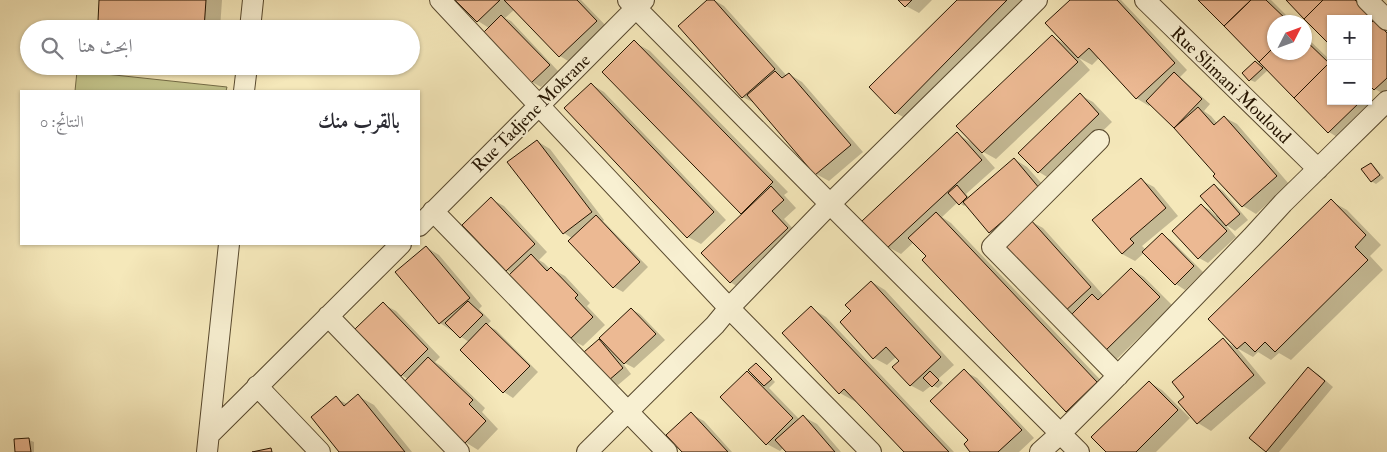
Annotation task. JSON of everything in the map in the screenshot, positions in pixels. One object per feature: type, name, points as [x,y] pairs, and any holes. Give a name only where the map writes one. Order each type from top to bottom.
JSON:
[{"type":"street","points":[[251,20],[253,0]]},
{"type":"street","points":[[440,0],[729,308],[872,452]]},
{"type":"street","points":[[586,452],[716,325],[729,308],[830,204],[1037,0]]},
{"type":"street","name":"Rue Slimani Mouloud","points":[[1145,0],[1318,169]]},
{"type":"street","points":[[1367,0],[1387,20]]},
{"type":"street","points":[[636,3],[830,204],[1079,452]]},
{"type":"street","name":"Rue Tadjene Mokrane","points":[[420,225],[540,106],[636,3]]},
{"type":"street","points":[[244,90],[246,75]]},
{"type":"street","points":[[1040,452],[1118,376],[1283,203],[1387,101]]},
{"type":"street","points":[[1100,140],[992,247],[1118,376]]},
{"type":"street","points":[[434,211],[667,452]]},
{"type":"street","points":[[208,444],[229,245]]},
{"type":"street","points":[[208,444],[257,386],[400,245]]},
{"type":"street","points":[[328,316],[459,452]]},
{"type":"street","points":[[257,386],[320,452]]},
{"type":"green space","points":[[77,75],[114,75],[227,87],[226,90],[75,90]]},
{"type":"building","points":[[99,0],[206,0],[205,20],[98,20]]},
{"type":"building","points":[[455,0],[500,0],[477,22]]},
{"type":"building","points":[[504,0],[577,0],[597,21],[559,57]]},
{"type":"building","points":[[707,0],[714,0],[775,69],[742,98],[678,26]]},
{"type":"building","points":[[898,0],[912,0],[905,7]]},
{"type":"building","points":[[957,0],[1007,0],[895,114],[869,87]]},
{"type":"building","points":[[1070,0],[1117,0],[1175,63],[1136,99],[1089,48],[1078,58],[1045,23]]},
{"type":"building","points":[[1198,0],[1251,0],[1224,26]]},
{"type":"building","points":[[1251,0],[1266,0],[1282,15],[1267,15],[1267,54],[1259,62],[1224,26]]},
{"type":"building","points":[[1286,0],[1323,0],[1308,15],[1300,15]]},
{"type":"building","points":[[1323,0],[1355,0],[1369,15],[1327,15],[1327,42],[1312,27],[1312,15],[1308,15]]},
{"type":"building","points":[[501,15],[550,65],[531,83],[483,33]]},
{"type":"building","points":[[1374,20],[1387,33],[1387,78],[1374,90],[1372,88],[1372,22]]},
{"type":"building","points":[[1052,35],[1078,62],[982,153],[956,126]]},
{"type":"building","points":[[634,40],[773,182],[741,214],[602,72]]},
{"type":"building","points":[[1312,47],[1327,61],[1327,65],[1294,98],[1259,62],[1267,54],[1267,60],[1312,60]]},
{"type":"building","points":[[1255,61],[1263,68],[1249,81],[1242,73]]},
{"type":"building","points":[[1327,65],[1327,105],[1357,105],[1328,133],[1294,98]]},
{"type":"building","points":[[775,71],[782,78],[789,73],[851,145],[815,175],[747,95]]},
{"type":"building","points":[[1174,72],[1202,99],[1174,128],[1146,101]]},
{"type":"building","points":[[591,83],[714,212],[687,238],[564,108]]},
{"type":"building","points":[[1080,93],[1099,114],[1038,173],[1018,153]]},
{"type":"building","points":[[1198,107],[1214,125],[1224,116],[1277,176],[1242,207],[1213,176],[1215,174],[1174,128]]},
{"type":"building","points":[[957,132],[982,160],[887,248],[862,221]]},
{"type":"building","points":[[537,140],[592,212],[563,234],[507,162]]},
{"type":"building","points":[[1014,158],[1040,189],[989,233],[963,202]]},
{"type":"building","points":[[1371,163],[1380,175],[1371,182],[1361,169]]},
{"type":"building","points":[[1141,178],[1166,208],[1130,239],[1134,243],[1122,254],[1092,220]]},
{"type":"building","points":[[1214,184],[1240,214],[1226,226],[1200,196]]},
{"type":"building","points":[[957,185],[967,197],[959,205],[948,193]]},
{"type":"building","points":[[771,186],[784,200],[772,211],[788,228],[730,283],[701,253]]},
{"type":"building","points":[[491,197],[535,244],[506,271],[462,225]]},
{"type":"building","points":[[1331,199],[1366,235],[1355,247],[1368,260],[1275,352],[1265,342],[1255,352],[1245,342],[1237,349],[1208,319]]},
{"type":"building","points":[[1201,204],[1227,231],[1198,259],[1172,231]]},
{"type":"building","points":[[936,212],[1097,382],[1066,412],[922,260],[926,256],[908,238]]},
{"type":"building","points":[[596,215],[640,262],[613,288],[568,241]]},
{"type":"building","points":[[1030,219],[1091,287],[1063,313],[1002,245]]},
{"type":"building","points":[[1162,233],[1194,266],[1175,285],[1142,252]]},
{"type":"building","points":[[426,246],[470,298],[439,324],[395,272]]},
{"type":"building","points":[[531,254],[547,271],[551,267],[578,295],[575,298],[593,317],[569,340],[509,275]]},
{"type":"building","points":[[1131,268],[1160,297],[1103,353],[1068,318],[1092,294],[1098,300]]},
{"type":"building","points":[[871,281],[941,357],[910,386],[892,367],[899,361],[886,347],[873,359],[840,322],[851,311],[845,305]]},
{"type":"building","points":[[468,301],[483,315],[460,338],[445,323]]},
{"type":"building","points":[[383,302],[428,349],[401,376],[355,329]]},
{"type":"building","points":[[811,306],[949,452],[904,452],[844,389],[839,394],[782,333]]},
{"type":"building","points":[[631,308],[656,334],[624,364],[599,338]]},
{"type":"building","points":[[486,323],[530,366],[503,393],[460,350]]},
{"type":"building","points":[[1223,338],[1254,375],[1197,424],[1178,402],[1184,397],[1172,382]]},
{"type":"building","points":[[599,339],[623,368],[608,381],[584,352]]},
{"type":"building","points":[[428,357],[473,400],[469,404],[486,421],[465,443],[403,383]]},
{"type":"building","points":[[756,363],[772,379],[764,386],[748,370]]},
{"type":"building","points":[[1308,367],[1325,381],[1266,452],[1249,438]]},
{"type":"building","points":[[964,369],[1022,430],[998,452],[970,452],[964,444],[968,440],[930,401]]},
{"type":"building","points":[[747,371],[793,418],[766,445],[720,397]]},
{"type":"building","points":[[930,371],[939,380],[932,387],[923,378]]},
{"type":"building","points":[[1149,381],[1178,410],[1136,452],[1106,452],[1091,437]]},
{"type":"building","points":[[358,394],[405,452],[339,452],[311,417],[336,396],[344,406]]},
{"type":"building","points":[[691,412],[728,452],[682,452],[666,435]]},
{"type":"building","points":[[803,415],[835,452],[786,452],[775,440]]},
{"type":"building","points":[[29,438],[31,452],[15,452],[14,439]]},
{"type":"building","points":[[271,448],[272,452],[252,452]]}]
